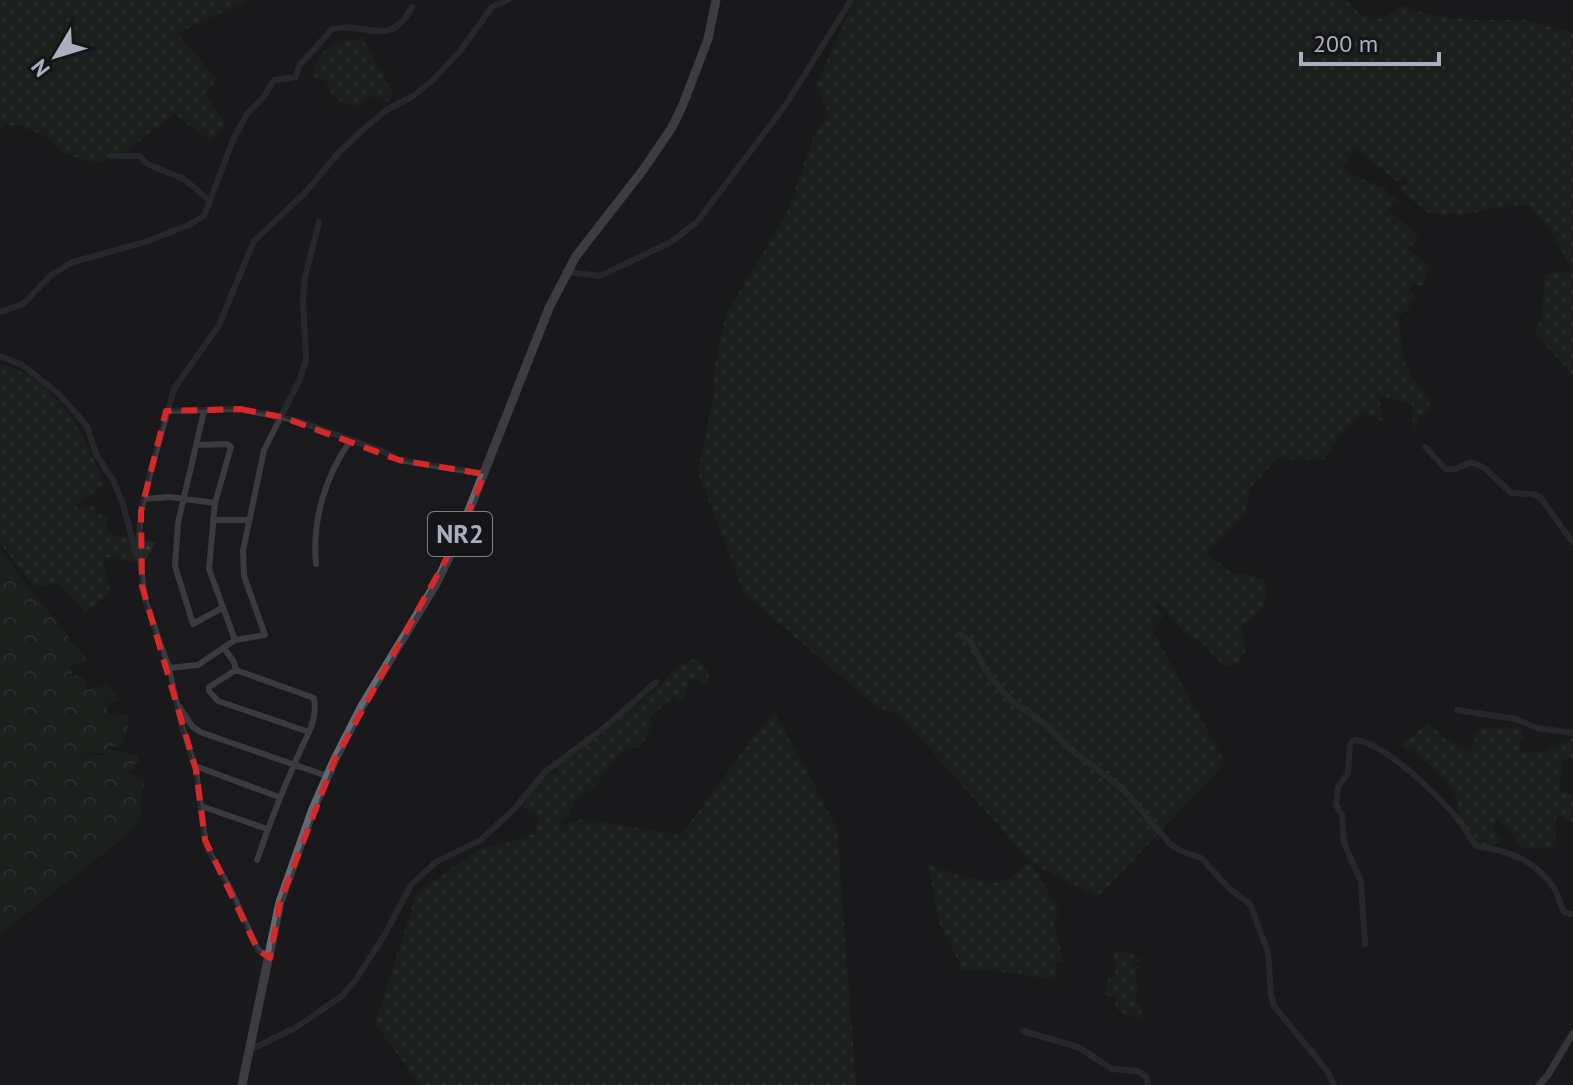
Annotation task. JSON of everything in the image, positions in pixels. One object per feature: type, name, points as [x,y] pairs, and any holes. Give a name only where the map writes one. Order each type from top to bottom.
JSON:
[{"type":"highway","name":"NR2","points":[[242,1085],[280,902],[327,776],[362,706],[437,582],[484,474],[538,333],[568,272],[671,129],[708,39],[716,0]]},
{"type":"main road","points":[[1539,1085],[1573,1033]]},
{"type":"street","points":[[139,562],[139,529],[144,499],[166,411],[179,381],[219,325],[254,241],[305,193],[363,130],[385,111],[413,96],[432,81],[460,51],[492,7],[508,0]]},
{"type":"street","points":[[568,272],[600,276],[671,242],[697,222],[787,103],[851,0]]},
{"type":"street","points":[[0,312],[23,304],[51,275],[73,262],[145,242],[204,216],[239,127],[274,80],[295,77],[300,65],[332,29],[387,32],[403,21],[412,7]]},
{"type":"street","points":[[112,156],[140,156],[147,164],[184,179],[210,201]]},
{"type":"street","points":[[169,668],[198,665],[235,640],[265,635],[243,569],[249,520],[264,450],[306,360],[305,277],[319,222]]},
{"type":"street","points":[[0,356],[22,365],[58,393],[87,426],[96,454],[114,482],[128,519],[149,616],[169,668],[195,766],[206,846],[258,950],[270,958]]},
{"type":"street","points":[[166,411],[240,409],[282,417],[385,452],[399,460],[484,474]]},
{"type":"street","points":[[204,411],[178,523],[175,566],[193,624],[222,608]]},
{"type":"street","points":[[316,564],[314,546],[324,491],[335,463],[350,441]]},
{"type":"street","points":[[197,445],[227,444],[231,447],[215,503],[209,569],[235,640]]},
{"type":"street","points":[[1425,447],[1446,469],[1472,462],[1486,469],[1511,493],[1538,496],[1549,506],[1573,543]]},
{"type":"street","points":[[144,499],[183,498],[215,503]]},
{"type":"street","points":[[213,520],[249,520]]},
{"type":"street","points":[[959,634],[970,641],[987,672],[1009,699],[1045,724],[1069,748],[1122,788],[1170,844],[1201,858],[1225,885],[1250,904],[1268,952],[1274,1006],[1328,1072],[1334,1085]]},
{"type":"street","points":[[224,648],[236,670]]},
{"type":"street","points":[[236,670],[209,687],[218,701],[309,732]]},
{"type":"street","points":[[236,670],[314,698],[316,709],[309,732],[279,797],[257,860]]},
{"type":"street","points":[[250,1050],[295,1028],[342,996],[385,934],[411,885],[436,862],[481,840],[502,822],[545,772],[604,728],[656,682]]},
{"type":"street","points":[[176,701],[192,726],[200,732],[327,776]]},
{"type":"street","points":[[1457,710],[1516,719],[1537,728],[1573,733]]},
{"type":"street","points":[[1365,944],[1361,882],[1344,843],[1342,815],[1336,805],[1338,787],[1348,773],[1350,744],[1354,740],[1368,742],[1396,759],[1459,820],[1476,846],[1505,851],[1536,868],[1552,886],[1564,912],[1573,914]]},
{"type":"street","points":[[195,766],[279,797]]},
{"type":"street","points":[[201,806],[267,829]]},
{"type":"street","points":[[1023,1031],[1078,1047],[1112,1069],[1138,1071],[1146,1077],[1148,1085]]},
{"type":"highlighted area","points":[[240,409],[282,417],[399,460],[484,474],[459,536],[335,759],[280,902],[270,958],[258,950],[205,840],[196,770],[142,586],[141,511],[166,411]]},
{"type":"green space","points":[[0,0],[248,0],[177,33],[217,79],[205,94],[226,124],[211,141],[174,114],[124,153],[94,164],[61,151],[42,134],[19,126],[6,125],[0,130]]},
{"type":"green space","points":[[855,0],[1347,0],[1361,15],[1382,19],[1402,6],[1427,14],[1473,20],[1524,20],[1573,33],[1573,375],[1534,332],[1541,320],[1545,274],[1572,270],[1547,225],[1529,205],[1489,209],[1467,215],[1437,215],[1423,210],[1399,188],[1407,184],[1406,178],[1398,181],[1356,149],[1343,168],[1386,188],[1385,191],[1401,202],[1390,206],[1388,213],[1394,214],[1419,238],[1408,249],[1430,266],[1422,285],[1413,285],[1409,290],[1415,296],[1408,309],[1398,317],[1405,361],[1428,398],[1428,414],[1420,414],[1413,433],[1412,404],[1378,396],[1384,422],[1363,412],[1340,436],[1324,460],[1276,459],[1249,490],[1246,513],[1206,554],[1235,575],[1245,573],[1264,579],[1262,607],[1241,627],[1246,650],[1239,662],[1225,667],[1201,642],[1183,632],[1159,602],[1154,605],[1163,617],[1152,629],[1225,763],[1098,897],[1032,863],[1059,912],[1053,923],[1064,960],[1055,963],[1057,980],[989,970],[963,970],[939,922],[928,865],[991,884],[1008,879],[1031,862],[900,716],[875,706],[744,593],[698,472],[726,314],[787,213],[814,136],[829,115],[816,85]]},
{"type":"green space","points":[[363,38],[394,96],[385,102],[371,96],[355,108],[334,98],[325,80],[312,77],[319,58],[329,47]]},
{"type":"green space","points":[[0,364],[38,382],[67,411],[78,428],[104,485],[76,504],[77,509],[96,505],[98,514],[108,515],[106,529],[116,536],[156,542],[143,565],[103,556],[110,591],[86,613],[58,583],[35,588],[0,543]]},
{"type":"green space","points":[[0,548],[88,661],[69,666],[73,675],[81,676],[87,685],[85,690],[105,686],[105,681],[119,700],[105,704],[109,716],[127,714],[128,730],[121,747],[108,747],[103,753],[71,754],[104,755],[108,749],[138,755],[139,763],[134,764],[128,773],[145,781],[141,796],[141,820],[117,843],[0,934]]},
{"type":"green space","points":[[693,659],[709,673],[708,683],[702,684],[693,677],[685,689],[686,697],[680,701],[675,695],[650,717],[653,723],[641,747],[619,755],[595,786],[574,801],[569,816],[560,821],[560,826],[583,819],[681,835],[775,712],[837,828],[856,1085],[420,1085],[375,1024],[417,893],[478,850],[541,832],[535,825],[539,815],[535,812],[530,814],[522,805],[527,802],[527,797],[549,772],[559,774],[556,767],[613,726],[622,711],[643,701],[657,686],[660,687],[672,671]]},
{"type":"green space","points":[[1427,724],[1445,739],[1470,751],[1478,730],[1486,728],[1522,729],[1523,739],[1518,741],[1521,753],[1541,752],[1573,738],[1573,758],[1562,761],[1558,790],[1573,795],[1573,823],[1559,815],[1555,821],[1556,847],[1520,847],[1505,825],[1496,820],[1493,827],[1503,841],[1484,848],[1476,841],[1457,816],[1456,797],[1451,788],[1413,750],[1407,752],[1403,744]]},
{"type":"green space","points":[[1114,952],[1134,953],[1135,958],[1141,959],[1133,964],[1138,967],[1135,972],[1138,991],[1135,1002],[1139,1004],[1145,1021],[1135,1019],[1132,1014],[1125,1016],[1115,1007],[1117,994],[1112,997],[1104,994],[1109,977],[1114,977],[1116,969]]}]
